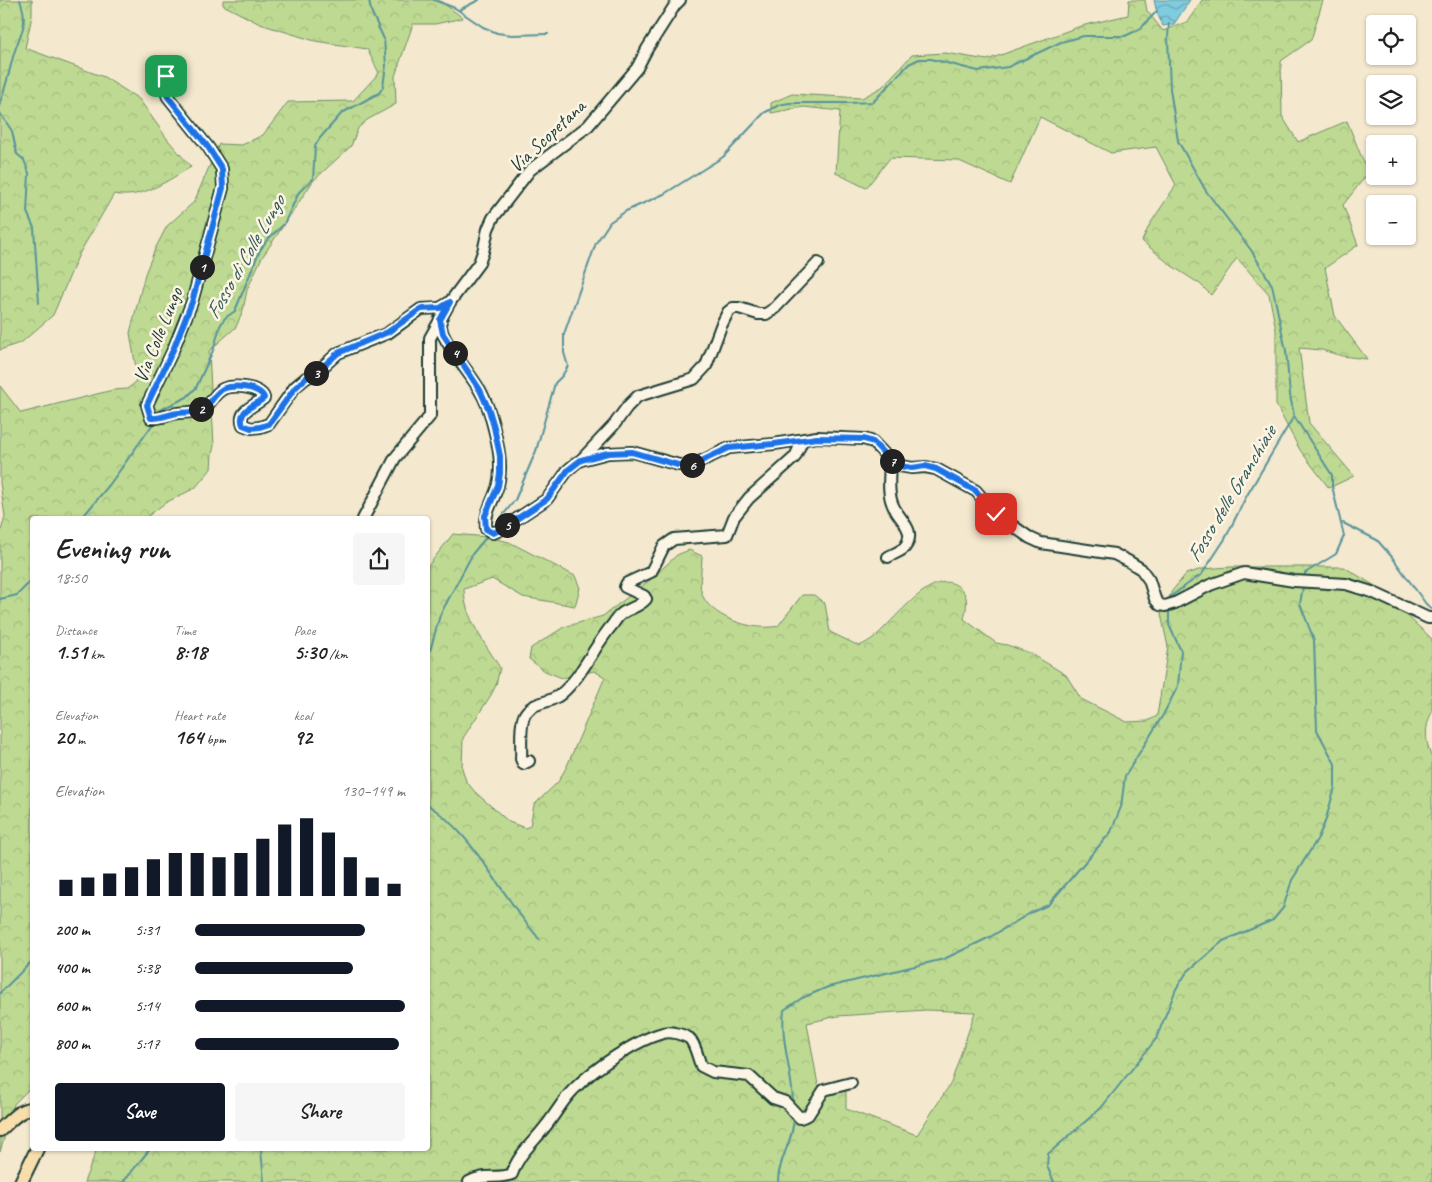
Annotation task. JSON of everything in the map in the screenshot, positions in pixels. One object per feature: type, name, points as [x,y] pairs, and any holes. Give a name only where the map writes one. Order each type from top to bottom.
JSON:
[{"type":"main road","points":[[0,1130],[21,1112],[30,1108]]},
{"type":"main road","points":[[21,1182],[36,1151]]},
{"type":"street","name":"Via Scopetana","points":[[365,516],[395,458],[430,416],[430,338],[450,302],[479,263],[488,229],[498,211],[530,170],[588,126],[637,68],[647,48],[680,0]]},
{"type":"street","name":"Via Colle Lungo","points":[[166,76],[165,89],[168,97],[208,147],[222,169],[223,188],[192,302],[173,350],[147,405],[151,418],[199,411],[210,403],[220,390],[227,387],[239,387],[258,390],[263,394],[264,398],[242,414],[241,420],[243,425],[251,428],[269,424],[295,388],[338,353],[388,332],[421,309],[440,308],[450,302]]},
{"type":"street","points":[[440,320],[443,334],[480,390],[494,427],[500,456],[500,473],[498,486],[485,516],[486,529],[493,533],[547,499],[568,470],[581,460],[638,396],[694,379],[706,366],[728,312],[733,308],[739,308],[758,314],[766,314],[775,308],[818,263]]},
{"type":"street","points":[[581,460],[608,453],[632,452],[678,465],[693,465],[729,448],[803,439],[839,437],[864,439],[873,442],[890,460],[900,466],[912,468],[925,466],[945,472],[976,491],[996,514],[1030,538],[1041,543],[1114,554],[1128,561],[1141,569],[1149,580],[1155,599],[1160,605],[1165,606],[1175,603],[1210,585],[1244,573],[1294,581],[1346,584],[1372,592],[1428,618],[1432,618]]},
{"type":"street","points":[[529,761],[523,764],[521,760],[522,721],[526,712],[538,704],[554,700],[562,693],[580,673],[612,624],[624,612],[642,604],[646,600],[644,596],[625,587],[627,582],[651,572],[664,546],[674,539],[727,535],[734,517],[755,492],[795,457],[803,439]]},
{"type":"street","points":[[888,557],[904,548],[910,536],[909,527],[895,511],[891,501],[889,487],[890,460]]},
{"type":"street","points":[[469,1182],[476,1178],[487,1176],[503,1178],[512,1174],[515,1165],[528,1146],[545,1128],[572,1090],[629,1048],[665,1032],[680,1033],[691,1040],[702,1066],[713,1072],[749,1076],[773,1098],[785,1102],[800,1118],[808,1114],[824,1090],[851,1083]]},
{"type":"green space","points":[[0,0],[32,0],[32,16],[25,48],[104,77],[139,99],[168,140],[191,167],[145,192],[124,195],[114,194],[79,254],[53,315],[22,342],[0,350]]},
{"type":"green space","points":[[223,0],[439,0],[463,18],[435,24],[413,24],[395,76],[396,104],[367,120],[358,128],[351,146],[313,181],[261,259],[247,290],[243,310],[236,327],[209,351],[214,446],[211,469],[195,488],[165,503],[148,516],[30,516],[30,1088],[14,1104],[0,1152],[0,534],[5,516],[0,483],[0,386],[21,413],[113,390],[127,389],[135,383],[137,374],[130,333],[145,274],[167,226],[194,202],[219,144],[242,145],[263,135],[288,102],[353,101],[379,73],[367,49],[315,41],[260,24],[223,5]]},
{"type":"green space","points":[[1129,0],[1145,0],[1147,11],[1163,31],[1189,21],[1202,0],[1323,0],[1311,40],[1281,61],[1282,116],[1298,142],[1347,121],[1366,168],[1366,176],[1343,205],[1358,245],[1325,268],[1335,316],[1367,359],[1342,356],[1322,350],[1299,348],[1309,423],[1354,476],[1329,488],[1300,450],[1276,405],[1276,330],[1269,294],[1237,258],[1211,295],[1200,284],[1172,266],[1142,241],[1150,224],[1176,185],[1156,147],[1111,153],[1040,117],[1010,184],[957,160],[890,158],[866,188],[836,173],[840,111],[804,107],[771,113],[771,103],[792,94],[862,98],[882,87],[912,55],[945,53],[987,60],[1081,26],[1128,15]]},
{"type":"green space","points":[[453,534],[488,537],[509,542],[575,576],[580,588],[575,606],[523,597],[492,579],[464,589],[465,600],[472,620],[500,668],[496,685],[491,695],[463,738],[462,768],[466,781],[475,792],[509,822],[525,828],[530,826],[534,805],[558,782],[567,766],[605,677],[594,671],[562,678],[545,671],[529,659],[531,648],[564,627],[603,616],[650,580],[677,555],[689,550],[702,556],[701,591],[705,600],[712,608],[722,615],[733,621],[757,627],[778,626],[802,595],[814,595],[825,604],[830,632],[859,646],[873,638],[923,591],[946,582],[956,585],[964,592],[966,600],[964,619],[996,643],[1030,653],[1066,675],[1081,699],[1127,722],[1148,721],[1157,716],[1168,647],[1161,614],[1172,591],[1186,574],[1202,569],[1230,567],[1344,567],[1375,586],[1432,639],[1432,712],[1426,735],[1432,758],[1432,1182],[84,1182],[96,1151],[430,1151],[430,563]],"holes":[[[926,1010],[975,1012],[951,1083],[917,1135],[846,1109],[846,1091],[818,1085],[807,1023],[838,1016]]]},
{"type":"water","points":[[1154,0],[1190,0],[1174,24],[1163,26]]},
{"type":"waterway","points":[[0,104],[24,24],[20,0]]},
{"type":"waterway","name":"Fosso di Colle Lungo","points":[[159,413],[160,410],[187,397],[196,388],[214,348],[220,326],[225,318],[235,311],[259,252],[267,240],[284,224],[299,192],[313,179],[315,146],[320,138],[342,113],[379,93],[383,87],[386,65],[384,39],[371,11],[369,0]]},
{"type":"waterway","points":[[434,0],[455,8],[483,27],[497,33],[512,35],[548,34]]},
{"type":"waterway","points":[[459,10],[479,0]]},
{"type":"waterway","points":[[493,528],[515,500],[536,451],[555,383],[568,366],[564,353],[564,334],[596,243],[610,222],[626,211],[664,194],[723,157],[764,113],[779,105],[789,103],[873,102],[909,64],[919,59],[931,59],[978,71],[1008,67],[1061,42],[1084,36],[1125,36],[1140,29],[1157,11]]},
{"type":"waterway","name":"Fosso delle Granchiaie","points":[[1169,23],[1170,89],[1178,141],[1206,191],[1251,250],[1272,285],[1286,351],[1294,416],[1246,497],[1225,539],[1202,574],[1171,596],[1171,601]]},
{"type":"waterway","points":[[0,113],[12,131],[17,154],[24,160],[29,173],[27,212],[34,228],[39,303]]},
{"type":"waterway","points":[[1294,416],[1332,475],[1332,486],[1344,536],[1336,554],[1305,573],[1304,579]]},
{"type":"waterway","name":"Fosso di Colle Lungo","points":[[83,516],[110,484],[155,421]]},
{"type":"waterway","points":[[1343,523],[1377,540],[1392,557],[1426,604],[1432,609]]},
{"type":"waterway","points":[[430,651],[440,615],[473,553],[489,534]]},
{"type":"waterway","name":"Fosso di Colle Lungo","points":[[0,599],[17,595],[30,582]]},
{"type":"waterway","points":[[1054,1182],[1047,1166],[1048,1154],[1101,1108],[1156,1039],[1176,989],[1187,972],[1223,941],[1273,920],[1283,908],[1292,880],[1318,838],[1325,822],[1335,787],[1335,764],[1317,730],[1314,640],[1300,604],[1303,586]]},
{"type":"waterway","name":"Fosso delle Granchiaie","points":[[793,1105],[785,1046],[784,1010],[802,998],[828,987],[944,959],[990,937],[1032,912],[1048,905],[1111,832],[1121,807],[1125,776],[1163,715],[1178,686],[1181,651],[1169,625],[1169,608]]},
{"type":"waterway","points":[[430,806],[453,825],[474,849],[517,912],[539,939]]},
{"type":"waterway","points":[[0,993],[30,963]]},
{"type":"waterway","name":"Fosso delle Granchiaie","points":[[778,1182],[780,1165],[792,1134],[794,1117]]},
{"type":"waterway","points":[[123,1182],[148,1151]]},
{"type":"waterway","points":[[261,1151],[264,1182]]},
{"type":"route","points":[[166,76],[165,89],[168,97],[208,147],[222,169],[223,188],[192,302],[173,350],[147,405],[151,418],[199,411],[210,403],[220,390],[227,387],[239,387],[258,390],[263,394],[264,398],[242,414],[241,420],[243,425],[251,428],[269,424],[295,388],[338,353],[371,341],[388,332],[421,309],[440,308],[450,302],[440,320],[443,334],[480,390],[489,410],[500,456],[498,486],[485,516],[486,529],[493,533],[547,499],[568,470],[581,460],[608,453],[632,452],[678,465],[693,465],[729,448],[803,439],[839,437],[864,439],[873,442],[890,460],[900,466],[912,468],[925,466],[945,472],[976,491],[996,514]]}]
